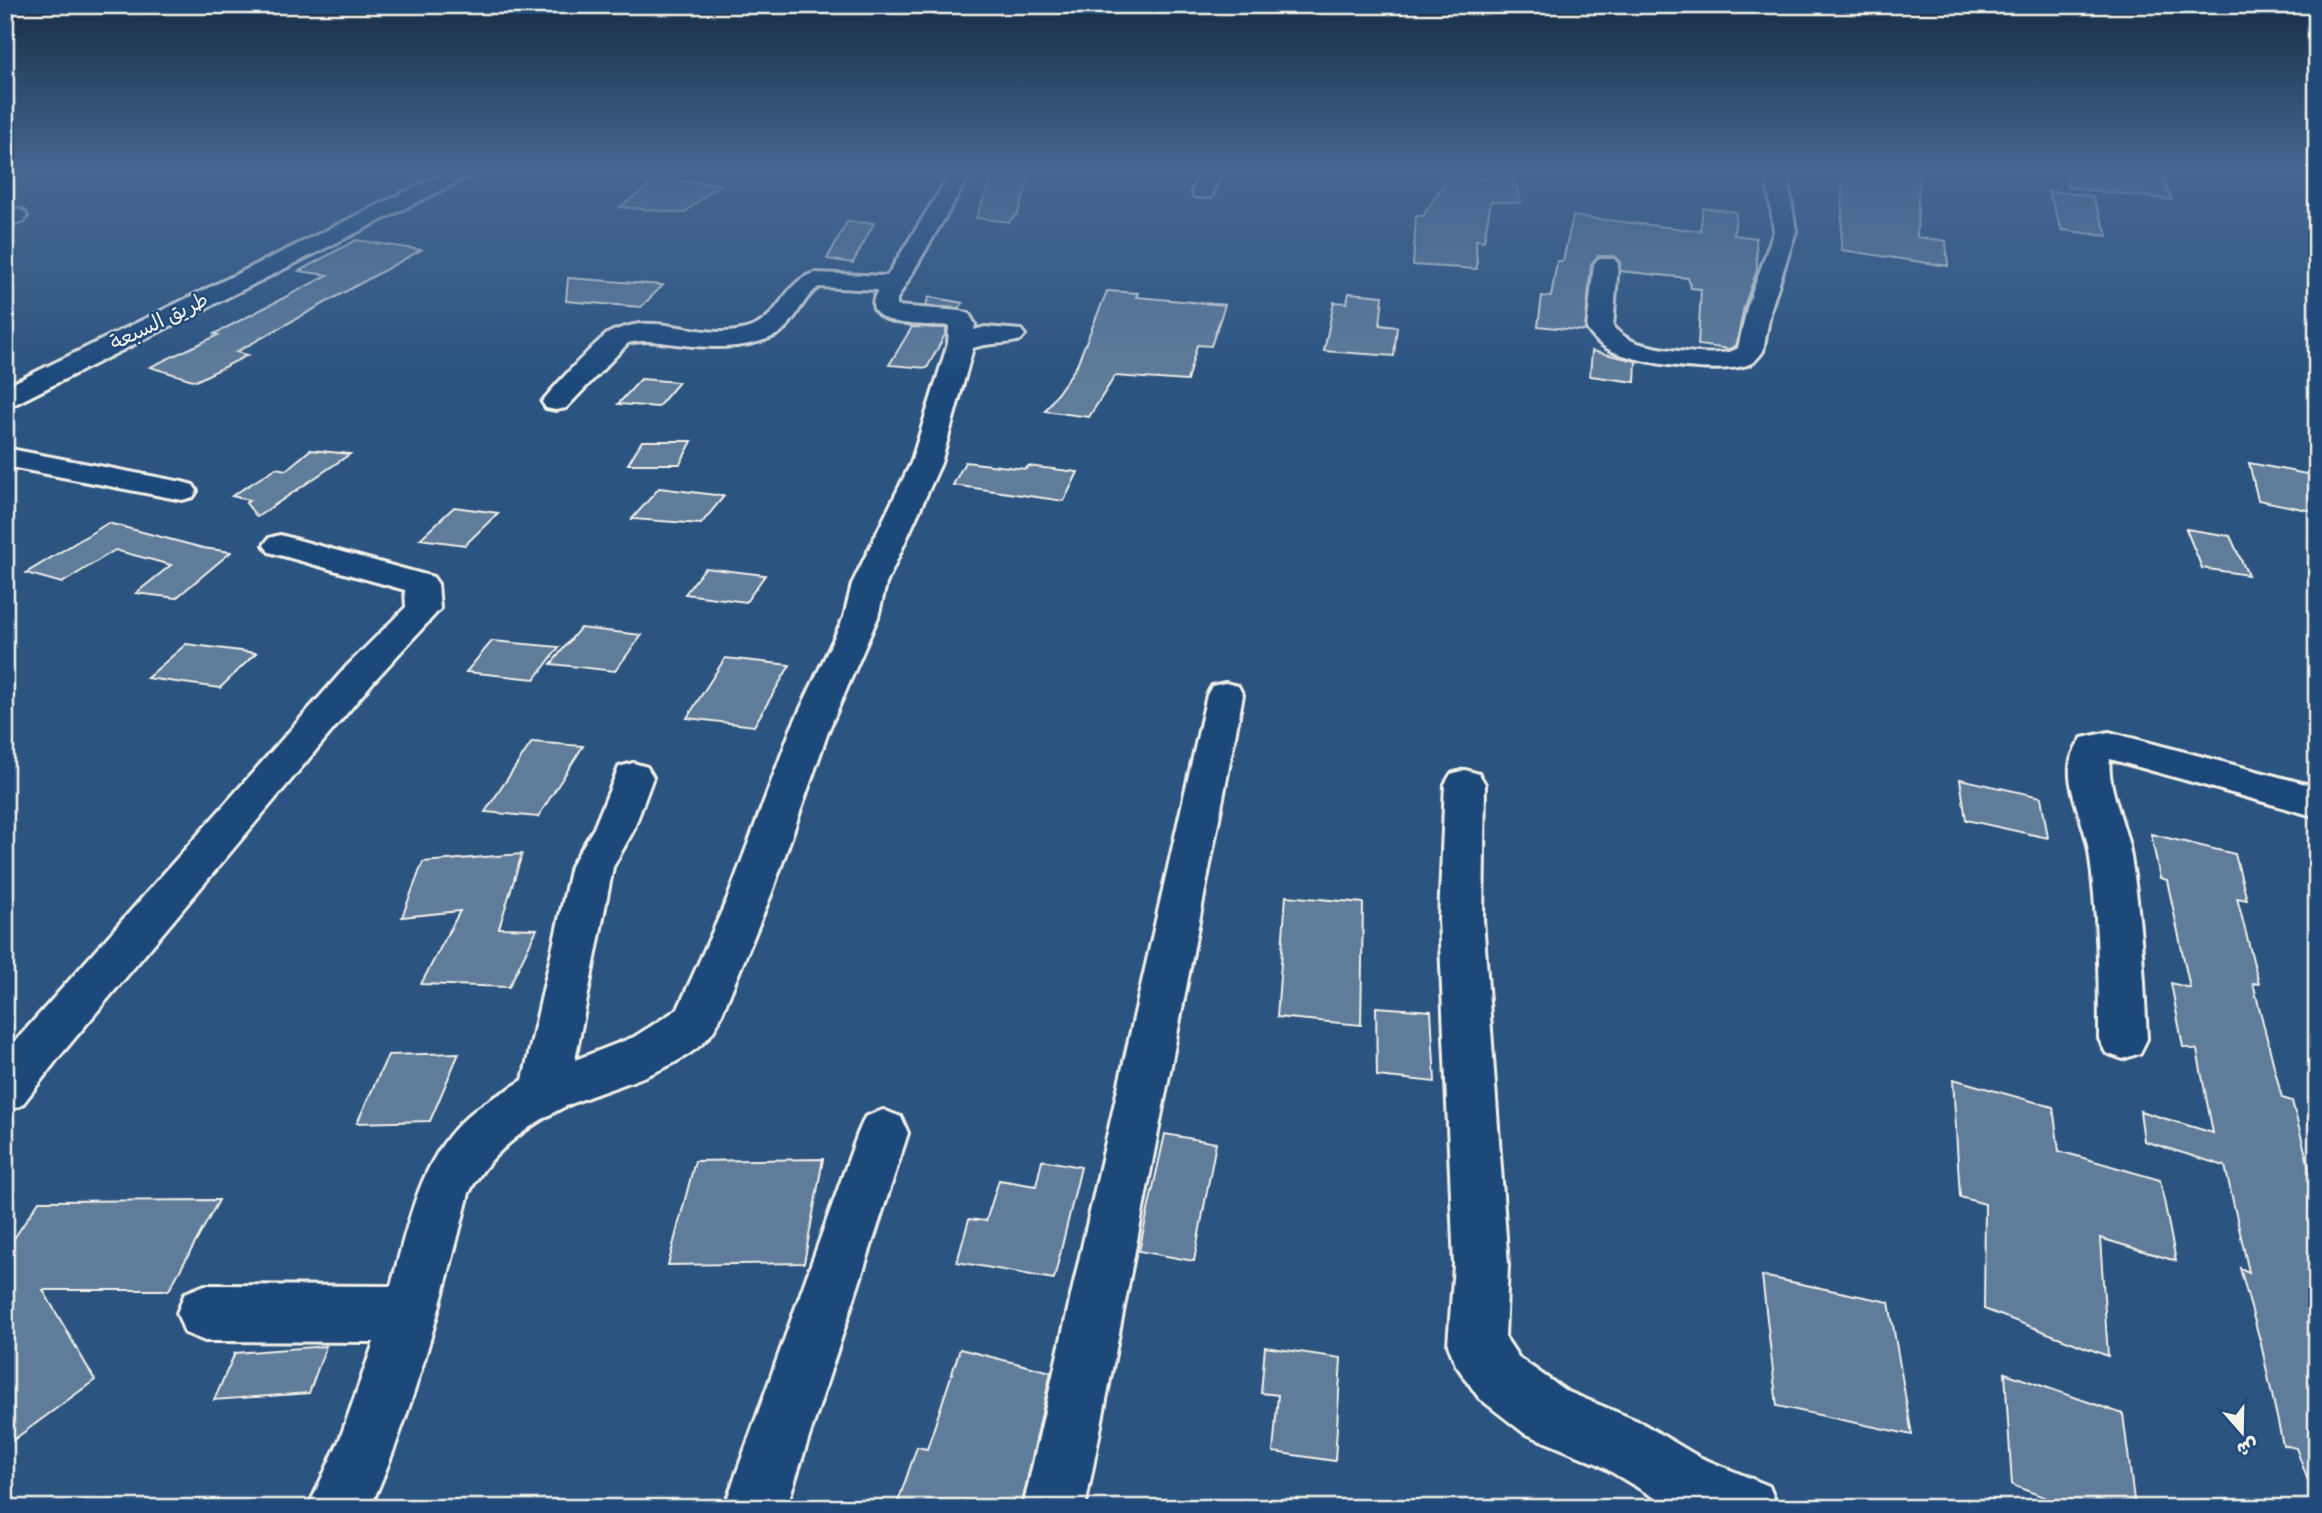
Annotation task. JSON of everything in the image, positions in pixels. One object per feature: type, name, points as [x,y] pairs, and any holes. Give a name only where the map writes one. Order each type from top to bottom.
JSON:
[{"type":"street","name":"طريق السبعة","points":[[8,395],[320,242]]},
{"type":"street","points":[[339,1508],[366,1449],[411,1314],[444,1190],[460,1158],[487,1129],[544,1093],[652,1052],[695,1023],[750,895],[810,729],[861,617],[869,584],[926,463],[961,343],[960,319],[896,314],[885,310],[885,299],[920,242]]},
{"type":"street","points":[[1606,264],[1600,329],[1612,341],[1634,351],[1660,355],[1713,362],[1740,359],[1750,351],[1759,308],[1781,242]]},
{"type":"street","points":[[556,402],[619,338],[627,334],[641,332],[740,338],[762,335],[780,322],[803,285],[815,280],[894,284]]},
{"type":"street","points":[[961,343],[985,335],[1012,335]]},
{"type":"street","points":[[5,457],[182,491]]},
{"type":"street","points":[[5,1090],[42,1043],[360,674],[423,609],[421,584],[280,545]]},
{"type":"street","points":[[1054,1508],[1225,695]]},
{"type":"street","points":[[2123,1039],[2121,933],[2106,831],[2089,777],[2089,756],[2096,747],[2109,745],[2317,802]]},
{"type":"street","points":[[544,1093],[592,866],[613,831],[633,777]]},
{"type":"street","points":[[1465,784],[1461,919],[1481,1265],[1476,1345],[1499,1378],[1545,1412],[1619,1443],[1678,1478],[1747,1508]]},
{"type":"street","points":[[755,1508],[883,1133]]},
{"type":"street","points":[[205,1313],[411,1314]]},
{"type":"building","points":[[353,242],[421,250],[236,352],[248,355],[196,381],[150,367],[218,335],[214,334],[328,275],[299,271]]},
{"type":"building","points":[[836,242],[864,242],[853,263],[827,259]]},
{"type":"building","points":[[1414,242],[1476,242],[1477,269],[1413,265]]},
{"type":"building","points":[[1567,242],[1756,242],[1757,270],[1744,307],[1736,346],[1729,349],[1698,345],[1701,289],[1691,288],[1688,278],[1620,271],[1620,262],[1614,256],[1598,256],[1591,264],[1585,331],[1538,326],[1542,296],[1551,297],[1557,261],[1563,261]]},
{"type":"building","points":[[1841,242],[1946,242],[1948,266],[1841,250]]},
{"type":"building","points":[[568,278],[663,285],[641,307],[566,301]]},
{"type":"building","points":[[1107,291],[1138,293],[1136,297],[1225,305],[1211,346],[1197,345],[1187,381],[1115,376],[1089,417],[1045,411],[1076,367]]},
{"type":"building","points":[[1349,293],[1383,296],[1380,325],[1397,327],[1394,356],[1324,351],[1334,302],[1347,303]]},
{"type":"building","points":[[929,297],[963,303],[959,308],[925,306]]},
{"type":"building","points":[[912,327],[946,328],[946,333],[927,368],[889,365]]},
{"type":"building","points":[[1592,351],[1636,361],[1635,382],[1590,376]]},
{"type":"building","points":[[641,379],[679,382],[658,407],[618,404]]},
{"type":"building","points":[[642,441],[692,441],[680,464],[628,464]]},
{"type":"building","points":[[310,450],[350,454],[257,517],[246,503],[250,500],[232,496],[276,468],[286,470]]},
{"type":"building","points":[[965,462],[1078,472],[1064,501],[953,485]]},
{"type":"building","points":[[2249,463],[2317,476],[2317,512],[2258,500]]},
{"type":"building","points":[[659,488],[724,496],[701,524],[632,519]]},
{"type":"building","points":[[454,507],[498,513],[465,545],[420,539]]},
{"type":"building","points":[[108,523],[203,548],[231,552],[176,598],[136,593],[171,565],[115,550],[62,583],[26,573]]},
{"type":"building","points":[[2186,529],[2230,536],[2248,575],[2202,568]]},
{"type":"building","points":[[705,568],[765,575],[746,602],[685,594]]},
{"type":"building","points":[[580,628],[642,635],[615,671],[551,664]]},
{"type":"building","points":[[492,641],[559,647],[535,679],[466,672]]},
{"type":"building","points":[[186,644],[256,653],[220,688],[147,678]]},
{"type":"building","points":[[725,658],[790,665],[754,726],[687,718]]},
{"type":"building","points":[[532,742],[583,746],[538,817],[485,812]]},
{"type":"building","points":[[1960,779],[2041,797],[2048,838],[1966,820]]},
{"type":"building","points":[[2151,834],[2235,854],[2247,900],[2237,898],[2259,984],[2253,983],[2282,1098],[2292,1101],[2317,1197],[2317,1497],[2314,1497],[2296,1448],[2283,1445],[2261,1344],[2240,1268],[2249,1272],[2225,1166],[2144,1141],[2140,1111],[2213,1133],[2197,1050],[2183,1047],[2171,983],[2190,988],[2167,880],[2160,878]]},
{"type":"building","points":[[522,854],[499,928],[537,929],[509,987],[421,984],[460,911],[402,917],[423,862]]},
{"type":"building","points":[[1286,896],[1363,903],[1361,1025],[1277,1017]]},
{"type":"building","points":[[1376,1007],[1431,1011],[1435,1082],[1377,1076]]},
{"type":"building","points":[[459,1053],[430,1121],[357,1123],[388,1055]]},
{"type":"building","points":[[1953,1079],[2053,1107],[2059,1151],[2160,1180],[2176,1261],[2100,1238],[2108,1356],[1984,1309],[1985,1204],[1960,1197]]},
{"type":"building","points":[[1165,1134],[1216,1143],[1194,1261],[1139,1251]]},
{"type":"building","points":[[823,1159],[804,1263],[668,1265],[695,1161]]},
{"type":"building","points":[[1042,1160],[1081,1167],[1054,1279],[957,1262],[969,1219],[986,1221],[999,1180],[1036,1186]]},
{"type":"building","points":[[219,1200],[169,1290],[43,1290],[95,1380],[5,1446],[5,1252],[39,1201]]},
{"type":"building","points":[[1762,1276],[1889,1302],[1912,1435],[1777,1406]]},
{"type":"building","points":[[326,1346],[309,1393],[214,1400],[235,1353]]},
{"type":"building","points":[[1265,1347],[1341,1358],[1335,1461],[1273,1452],[1278,1395],[1261,1393]]},
{"type":"building","points":[[960,1349],[1051,1372],[1021,1508],[896,1508],[917,1447],[927,1449]]},
{"type":"building","points":[[2005,1373],[2123,1414],[2135,1508],[2073,1508],[2012,1485]]}]
